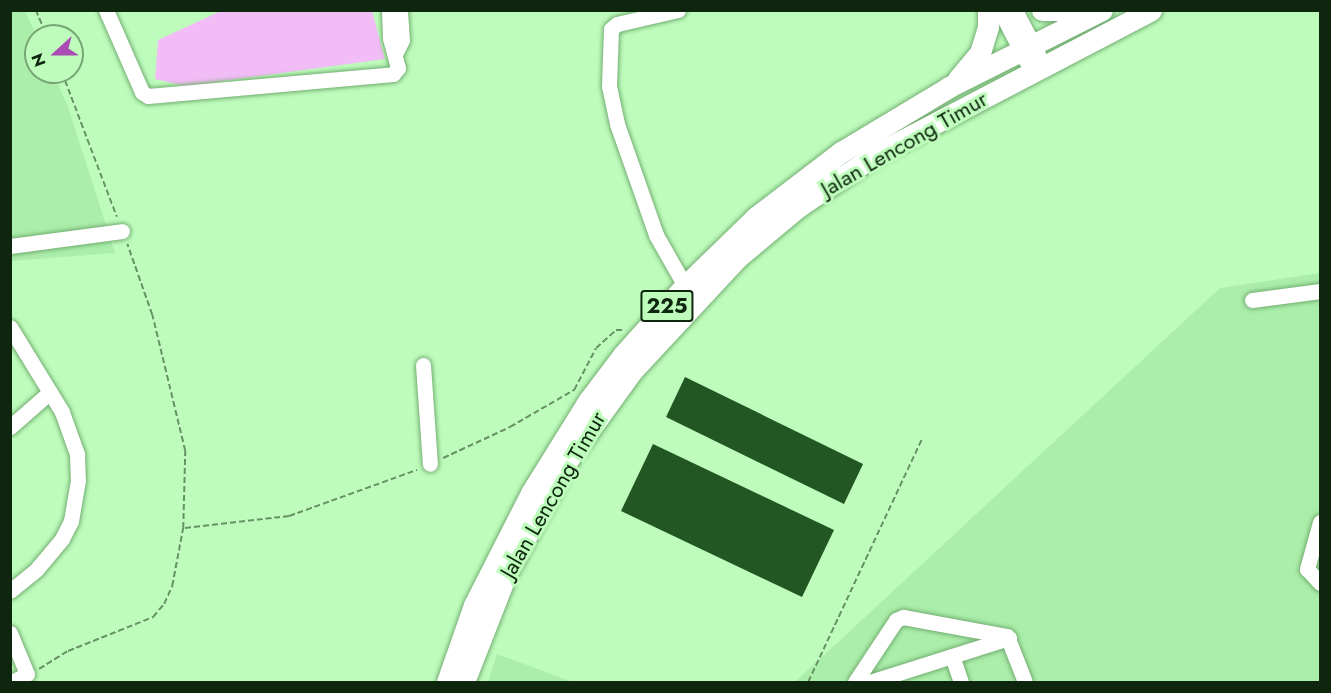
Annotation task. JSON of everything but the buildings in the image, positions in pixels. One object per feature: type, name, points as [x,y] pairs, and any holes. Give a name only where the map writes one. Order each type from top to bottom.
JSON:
[{"type":"highway","points":[[949,87],[980,52],[988,26],[988,10]]},
{"type":"highway","points":[[1042,10],[1080,10]]},
{"type":"highway","name":"Jalan Lencong Timur","points":[[447,682],[474,605],[531,493],[589,400],[623,355],[685,286],[756,217],[806,176],[949,87],[1030,53],[1102,10]]},
{"type":"highway","name":"225","points":[[878,153],[922,120],[1030,53],[1124,10]]},
{"type":"highway","name":"Jalan Lencong Timur","points":[[464,682],[495,599],[526,534],[612,395],[684,312],[750,247],[828,185],[878,153],[1150,10]]},
{"type":"street","points":[[106,10],[142,92],[148,96],[393,74],[398,68],[396,52],[390,38],[388,10]]},
{"type":"street","points":[[396,52],[402,40],[400,10]]},
{"type":"street","points":[[678,10],[617,24],[611,29],[609,86],[617,124],[656,235],[685,286]]},
{"type":"street","points":[[1000,10],[1030,53]]},
{"type":"street","points":[[1015,10],[1030,53]]},
{"type":"street","points":[[10,246],[122,231]]},
{"type":"street","points":[[1252,300],[1320,291]]},
{"type":"street","points":[[10,327],[50,392],[74,443],[77,493],[62,539],[36,570],[10,591]]},
{"type":"street","points":[[423,365],[430,464]]},
{"type":"street","points":[[10,427],[50,392]]},
{"type":"street","points":[[1320,522],[1307,569],[1320,583]]},
{"type":"street","points":[[855,682],[900,617],[1009,638]]},
{"type":"street","points":[[10,633],[27,674],[12,682]]},
{"type":"street","points":[[870,682],[888,680],[1009,638]]},
{"type":"street","points":[[1009,638],[1025,682]]},
{"type":"street","points":[[952,656],[961,682]]},
{"type":"path","points":[[36,10],[42,24]]},
{"type":"path","points":[[27,674],[68,651],[153,617],[168,598],[183,528],[185,450],[152,315],[67,84]]},
{"type":"path","points":[[808,682],[922,439]]},
{"type":"shaded area","points":[[10,11],[25,11],[31,24],[24,24],[24,84],[58,84],[68,107],[115,253],[11,261]]},
{"type":"shaded area","points":[[221,11],[372,11],[385,59],[185,86],[155,79],[158,40]]},
{"type":"shaded area","points":[[1320,273],[1320,682],[795,682],[1220,288]]},
{"type":"shaded area","points":[[497,654],[573,682],[488,682]]}]
